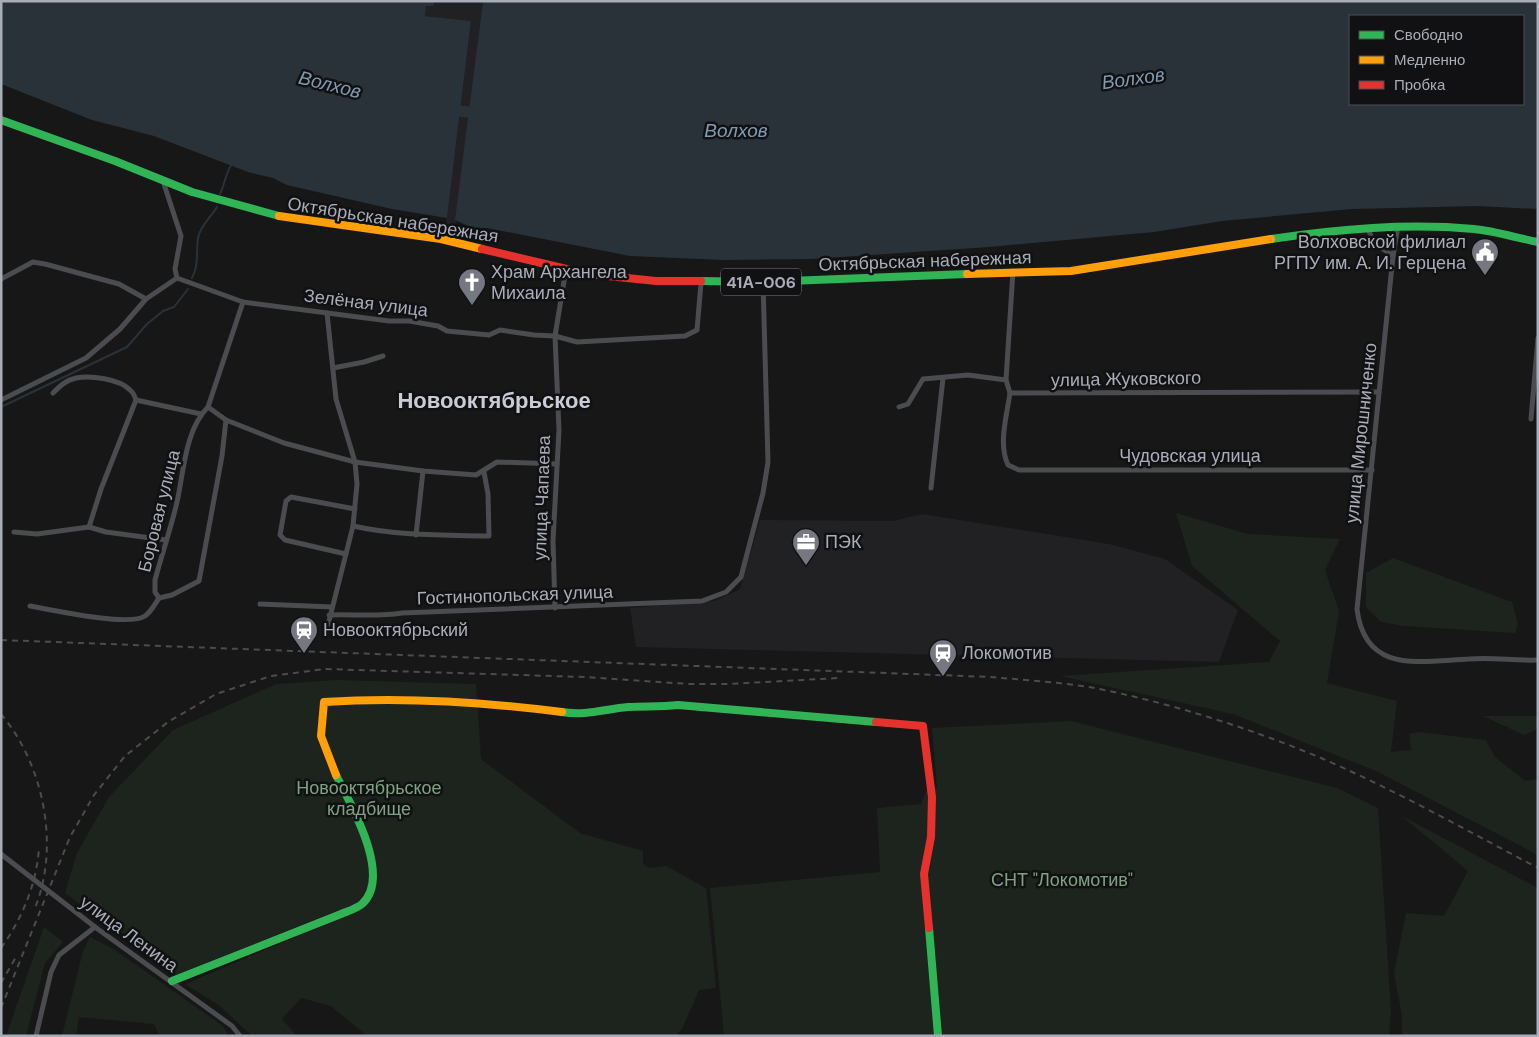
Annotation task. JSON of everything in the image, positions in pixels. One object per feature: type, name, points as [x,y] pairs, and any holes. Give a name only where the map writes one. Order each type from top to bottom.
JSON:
[{"type":"main road","name":"Октябрьская набережная","points":[[1,120],[115,160],[163,181],[241,208],[441,239],[566,269],[622,278],[701,283],[1014,271],[1071,271],[1096,269],[1317,232],[1398,226],[1476,229],[1538,242]]},
{"type":"main road","points":[[172,981],[341,914],[364,902],[371,887],[373,864],[368,844],[321,737],[324,702],[353,700],[501,704],[573,713],[628,707],[700,706],[923,726],[932,797],[930,837],[924,874],[938,1036]]},
{"type":"street","points":[[1,400],[86,358],[120,329],[146,299],[177,278],[175,269],[181,236],[163,181]]},
{"type":"street","name":"улица Мирошниченко","points":[[1398,226],[1378,392],[1372,470],[1357,609],[1359,627],[1367,640],[1397,661],[1427,662],[1471,658],[1538,660]]},
{"type":"street","points":[[1368,228],[1373,242],[1393,256]]},
{"type":"street","points":[[1,279],[33,262],[120,284],[146,299]]},
{"type":"street","name":"улица Чапаева","points":[[555,608],[553,541],[559,430],[555,336],[566,269]]},
{"type":"street","points":[[1010,393],[1006,380],[1014,271]]},
{"type":"street","name":"Зелёная улица","points":[[177,278],[243,302],[327,314],[409,321],[438,326],[447,331],[489,335],[500,330],[555,336],[577,342],[685,336],[697,330],[701,283]]},
{"type":"street","name":"Гостинопольская улица","points":[[330,615],[364,614],[383,616],[702,601],[726,592],[741,577],[763,493],[768,462],[763,282]]},
{"type":"street","points":[[243,302],[208,407],[226,420],[284,443],[355,462],[423,471],[476,475],[484,472],[491,464],[497,462],[557,464]]},
{"type":"street","points":[[326,633],[353,526],[355,509],[355,462],[336,399],[327,314]]},
{"type":"street","points":[[1531,418],[1538,338]]},
{"type":"street","points":[[333,368],[383,356]]},
{"type":"street","points":[[899,406],[908,404],[923,379],[968,375],[1006,380]]},
{"type":"street","points":[[53,393],[63,383],[76,378],[86,378],[119,383],[131,390],[136,400],[101,489],[89,527]]},
{"type":"street","points":[[931,488],[942,378]]},
{"type":"street","name":"улица Жуковского","points":[[1010,393],[1378,392]]},
{"type":"street","name":"Чудовская улица","points":[[1010,393],[1004,458],[1008,465],[1019,470],[1372,470]]},
{"type":"street","points":[[136,400],[201,414]]},
{"type":"street","name":"Боровая улица","points":[[208,407],[201,414],[189,442],[177,503],[155,580],[155,592],[159,598],[172,595],[199,581],[222,456],[226,420]]},
{"type":"street","points":[[416,535],[423,471]]},
{"type":"street","points":[[353,526],[382,532],[416,535],[489,536],[488,494],[484,472]]},
{"type":"street","points":[[346,554],[285,540],[280,535],[286,501],[291,497],[355,509]]},
{"type":"street","points":[[14,532],[36,534],[89,527],[106,532],[166,540]]},
{"type":"street","points":[[30,606],[104,618],[137,619],[146,616],[159,598]]},
{"type":"street","points":[[260,604],[332,607]]},
{"type":"street","name":"улица Ленина","points":[[1,854],[95,927],[232,1026],[240,1036]]},
{"type":"street","points":[[36,1036],[50,972],[59,955],[95,927]]},
{"type":"shaded area","points":[[435,1],[483,1],[454,235],[445,234],[471,21],[425,16],[426,6]]},
{"type":"shaded area","points":[[922,514],[1109,544],[1165,559],[1238,610],[1219,662],[636,647],[630,608],[715,601],[740,589],[760,520],[893,521]]},
{"type":"green space","points":[[1176,513],[1248,534],[1340,539],[1325,570],[1339,611],[1327,683],[1397,701],[1391,752],[1411,750],[1409,734],[1419,732],[1486,740],[1494,756],[1525,781],[1538,779],[1538,855],[1378,772],[1233,714],[1060,676],[1269,662],[1280,641],[1192,566]]},
{"type":"green space","points":[[1393,558],[1512,602],[1518,624],[1515,633],[1404,626],[1381,622],[1366,607],[1366,573]]},
{"type":"green space","name":"Новооктябрьское кладбище","points":[[336,680],[476,684],[481,759],[580,833],[643,851],[643,864],[649,868],[666,866],[706,888],[716,988],[699,990],[683,1027],[676,1036],[367,1036],[331,1006],[301,998],[282,1019],[297,1036],[252,1036],[220,1006],[185,984],[348,915],[338,910],[176,975],[65,893],[77,853],[109,797],[173,730],[276,684]]},
{"type":"green space","points":[[1483,716],[1538,716],[1538,729],[1524,735]]},
{"type":"green space","name":"СНТ \"Локомотив\"","points":[[1071,721],[1337,788],[1378,808],[1391,1011],[1389,1036],[724,1036],[710,888],[880,872],[877,808],[921,804],[927,789],[937,788],[932,728]]},
{"type":"green space","points":[[1402,816],[1538,888],[1538,1036],[1402,1036],[1402,1016],[1394,973],[1406,913],[1444,916],[1468,871]]},
{"type":"green space","points":[[44,927],[63,942],[45,963],[26,1036],[6,1036]]},
{"type":"green space","points":[[90,937],[115,950],[223,1026],[229,1036],[160,1036],[154,1024],[79,1017],[76,1036],[62,1036],[83,951]]},
{"type":"water","name":"Волхов","points":[[1,1],[435,1],[433,6],[426,6],[425,16],[471,21],[447,218],[392,209],[287,185],[273,178],[248,172],[154,136],[92,120],[1,84]]},
{"type":"water","name":"Волхов","points":[[483,1],[1538,1],[1538,209],[1478,206],[1352,209],[1222,221],[1154,232],[989,247],[811,259],[725,260],[630,256],[487,228],[475,229],[455,220]]},
{"type":"waterway","name":"Волхов","points":[[444,109],[483,114]]},
{"type":"waterway","points":[[220,194],[232,164]]},
{"type":"waterway","points":[[192,278],[196,263],[199,234],[217,207]]},
{"type":"waterway","points":[[1,407],[127,347],[147,324],[163,311],[174,307],[188,289]]},
{"type":"railway","points":[[1,640],[991,677],[1089,687],[1206,716],[1294,747],[1376,783],[1538,868]]},
{"type":"railway","points":[[1,1008],[70,837],[94,795],[125,756],[168,722],[216,694],[271,676],[325,669],[585,677],[689,684],[728,684],[839,678]]},
{"type":"railway","points":[[1,714],[16,734],[28,757],[44,807],[47,833],[46,859],[42,884],[35,908]]},
{"type":"railway","points":[[1,948],[16,925],[32,887],[39,847]]},
{"type":"railway","points":[[1,983],[16,957]]},
{"type":"traffic: fast","points":[[1,120],[115,161],[192,192],[279,216]]},
{"type":"traffic: fast","points":[[1271,239],[1347,230],[1449,227],[1482,230],[1538,242]]},
{"type":"traffic: fast","points":[[701,281],[763,282],[967,274]]},
{"type":"traffic: fast","points":[[562,712],[587,713],[628,707],[678,705],[876,722]]},
{"type":"traffic: fast","points":[[172,981],[352,910],[362,904],[370,892],[373,876],[371,858],[359,821],[336,775]]},
{"type":"traffic: fast","points":[[929,928],[938,1036]]},
{"type":"traffic: slow","points":[[279,216],[441,239],[482,249]]},
{"type":"traffic: slow","points":[[967,274],[1071,271],[1271,239]]},
{"type":"traffic: slow","points":[[336,775],[321,736],[324,702],[443,701],[562,712]]},
{"type":"traffic: jam","points":[[482,249],[588,274],[656,281],[701,281]]},
{"type":"traffic: jam","points":[[876,722],[923,726],[932,797],[931,837],[924,874],[929,928]]},
{"type":"place","name":"Волховской филиал РГПУ им. А. И. Герцена","points":[[1485,276]]},
{"type":"place","name":"Храм Архангела Михаила","points":[[472,306]]},
{"type":"place","name":"ПЭК","points":[[806,566]]},
{"type":"place","name":"Новооктябрьский","points":[[304,654]]},
{"type":"place","name":"Локомотив","points":[[943,677]]},
{"type":"district","name":"Новооктябрьское","points":[[494,400]]}]
